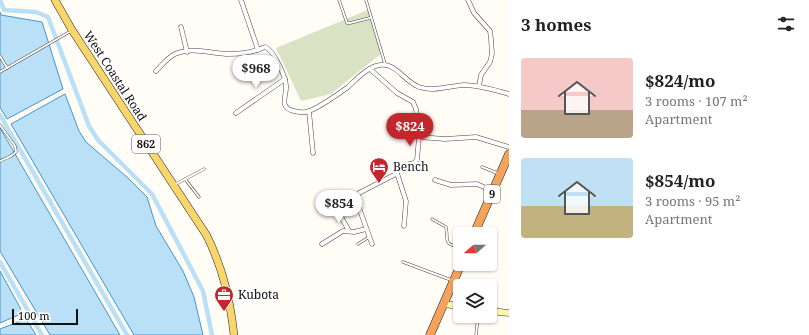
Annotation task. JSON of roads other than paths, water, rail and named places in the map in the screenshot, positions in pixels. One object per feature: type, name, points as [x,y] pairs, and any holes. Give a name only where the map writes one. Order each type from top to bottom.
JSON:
[{"type":"highway","name":"9","points":[[477,227],[493,191],[504,171],[509,154]]},
{"type":"highway","points":[[430,335],[453,283]]},
{"type":"main road","name":"West Coastal Road","points":[[55,0],[72,30],[173,186],[200,224],[218,260],[228,293],[234,335]]},
{"type":"street","points":[[241,0],[258,50]]},
{"type":"street","points":[[468,0],[474,13],[490,31],[492,54],[490,62],[481,74],[479,86]]},
{"type":"street","points":[[181,27],[187,52]]},
{"type":"street","points":[[156,71],[171,56],[179,53],[204,50],[230,54],[258,50],[266,47],[269,48],[274,55],[285,79],[286,88],[284,100],[286,106],[289,110],[300,113],[309,111],[347,88],[370,69],[385,64],[392,67],[417,86],[425,88],[464,85],[479,86],[509,94]]},
{"type":"street","points":[[370,69],[397,93],[413,102],[416,109],[419,137],[417,160],[414,163],[398,167],[396,169],[396,174],[406,201],[404,226]]},
{"type":"street","points":[[236,113],[285,79]]},
{"type":"street","points":[[309,111],[313,153]]},
{"type":"street","points":[[419,137],[445,139],[476,137],[509,147]]},
{"type":"street","points":[[372,244],[357,196],[359,193],[396,174]]},
{"type":"street","points":[[435,180],[451,185],[477,184],[493,191]]},
{"type":"street","points":[[340,215],[348,231]]},
{"type":"street","points":[[322,244],[343,230],[354,232],[366,228]]},
{"type":"street","points":[[444,304],[453,305]]},
{"type":"street","points":[[497,312],[509,313]]},
{"type":"lane","points":[[339,0],[347,23],[370,18]]},
{"type":"lane","points":[[366,0],[370,18],[385,64]]},
{"type":"lane","points":[[0,72],[72,30]]},
{"type":"lane","points":[[0,56],[7,68]]},
{"type":"lane","points":[[0,124],[14,146],[16,152],[0,161]]},
{"type":"lane","points":[[482,167],[504,171]]},
{"type":"lane","points":[[173,186],[185,178],[204,169]]},
{"type":"lane","points":[[185,178],[199,197]]},
{"type":"lane","points":[[432,219],[446,227],[446,241],[453,245]]},
{"type":"lane","points":[[358,244],[369,237]]},
{"type":"lane","points":[[402,262],[453,281]]},
{"type":"lane","points":[[476,335],[477,323]]},
{"type":"water","points":[[0,12],[1,15],[42,22],[63,89],[7,119],[0,107]]},
{"type":"water","points":[[65,94],[79,131],[86,142],[128,178],[147,197],[156,226],[183,271],[194,297],[203,335],[134,335],[11,124]]},
{"type":"water","points":[[0,128],[120,335],[50,335],[0,251]]},
{"type":"water","points":[[0,271],[23,313],[0,323]]},
{"type":"water","points":[[26,319],[36,335],[0,335],[0,329]]},
{"type":"waterway","points":[[0,0],[4,10],[36,12],[48,17],[89,126],[98,140],[152,194],[203,291],[212,335]]},
{"type":"waterway","points":[[0,115],[127,335]]},
{"type":"waterway","points":[[0,262],[42,335]]},
{"type":"place","name":"Bench","points":[[379,184]]},
{"type":"place","name":"Kubota","points":[[224,312]]}]
